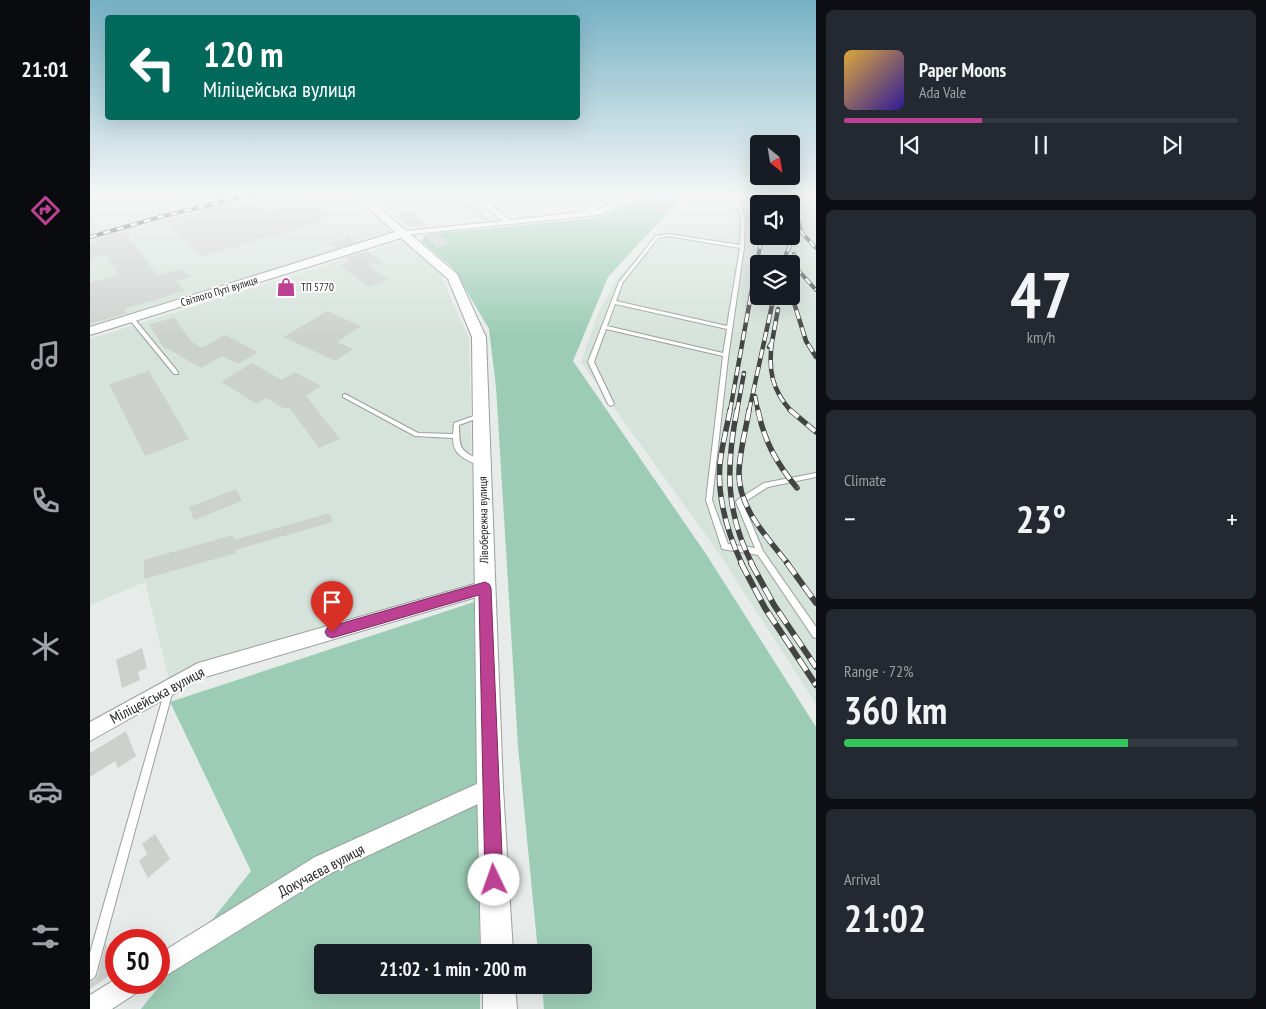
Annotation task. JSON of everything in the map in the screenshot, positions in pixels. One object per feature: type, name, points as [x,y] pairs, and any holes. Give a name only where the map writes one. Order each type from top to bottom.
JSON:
[{"type":"main road","name":"Світлого Путі вулиця","points":[[90,330],[376,242]]},
{"type":"main road","name":"Лівобережна вулиця","points":[[415,242],[453,277],[478,337],[490,788],[497,944]]},
{"type":"main road","points":[[499,994],[500,1009]]},
{"type":"street","name":"Міліцейська вулиця","points":[[90,732],[198,671],[485,588]]},
{"type":"street","name":"Докучаєва вулиця","points":[[170,960],[323,865],[490,788]]},
{"type":"street","points":[[90,1009],[114,994]]},
{"type":"lane","points":[[611,404],[591,362],[621,282],[653,242]]},
{"type":"lane","points":[[708,242],[742,248]]},
{"type":"lane","points":[[742,242],[725,355],[708,500],[725,547],[760,552]]},
{"type":"lane","points":[[613,302],[730,328]]},
{"type":"lane","points":[[131,318],[176,373]]},
{"type":"lane","points":[[604,327],[725,355]]},
{"type":"lane","points":[[345,396],[417,435],[456,436]]},
{"type":"lane","points":[[480,415],[456,424],[455,444],[460,452],[482,463]]},
{"type":"lane","points":[[816,475],[766,485],[738,502],[760,552],[816,634]]},
{"type":"lane","points":[[90,974],[170,687]]},
{"type":"shaded area","points":[[90,242],[365,242],[90,326]]},
{"type":"shaded area","points":[[399,242],[408,242],[437,267],[469,339],[475,585],[169,680],[145,582],[90,605],[90,339]]},
{"type":"shaded area","points":[[651,242],[750,242],[750,245],[800,245],[800,242],[816,242],[816,704],[718,552],[581,362],[598,313],[617,279]]},
{"type":"green space","points":[[422,242],[640,242],[608,277],[573,361],[706,554],[816,727],[816,1009],[544,1009],[543,994],[592,994],[592,944],[537,944],[518,746],[496,387],[489,329],[453,268]]},
{"type":"green space","points":[[474,602],[480,944],[314,944],[314,994],[480,994],[480,1009],[141,1009],[153,994],[170,994],[170,973],[251,871],[170,702]]},
{"type":"building","points":[[133,242],[157,275],[183,269],[191,277],[176,281],[184,291],[124,309],[127,313],[90,324],[90,283],[119,275],[106,255],[90,259],[90,245]]},
{"type":"building","points":[[188,242],[251,242],[201,256]]},
{"type":"building","points":[[332,242],[356,242],[335,249],[329,243]]},
{"type":"building","points":[[432,242],[448,242],[451,244],[438,248]]},
{"type":"building","points":[[367,251],[382,262],[370,266],[389,280],[369,287],[340,265],[351,261],[346,257]]},
{"type":"building","points":[[327,311],[361,326],[337,342],[353,349],[335,361],[284,337]]},
{"type":"building","points":[[174,317],[191,341],[202,348],[225,335],[258,352],[238,364],[222,356],[201,368],[167,348],[165,349],[149,325]]},
{"type":"building","points":[[252,363],[282,380],[295,372],[321,386],[306,396],[340,439],[319,448],[289,407],[285,409],[266,398],[257,404],[221,382]]},
{"type":"building","points":[[149,371],[189,439],[145,456],[109,384]]},
{"type":"building","points":[[236,489],[242,501],[194,520],[189,507]]},
{"type":"building","points":[[330,513],[333,522],[235,550],[236,553],[144,579],[144,560],[233,535],[234,540]]},
{"type":"building","points":[[142,648],[147,668],[138,672],[140,680],[122,688],[116,660]]},
{"type":"building","points":[[126,731],[136,756],[118,768],[115,761],[90,777],[90,753]]},
{"type":"building","points":[[155,834],[170,859],[148,878],[139,861],[147,854],[142,844]]},
{"type":"building","points":[[105,947],[105,979],[90,989],[90,982],[95,980]]},
{"type":"railway","points":[[810,242],[816,248]]},
{"type":"railway","points":[[758,255],[760,245]]},
{"type":"railway","points":[[786,255],[790,245]]},
{"type":"railway","points":[[794,254],[798,270],[816,290]]},
{"type":"railway","points":[[730,411],[750,300]]},
{"type":"railway","points":[[749,411],[772,305]]},
{"type":"railway","points":[[795,305],[806,341],[816,357]]},
{"type":"railway","points":[[772,342],[778,309]]},
{"type":"railway","points":[[769,347],[772,342]]},
{"type":"railway","points":[[772,342],[771,371],[773,379],[779,395],[791,411]]},
{"type":"railway","points":[[737,411],[744,373]]},
{"type":"railway","points":[[755,396],[758,411]]},
{"type":"railway","points":[[730,410],[720,463],[720,489],[728,528],[742,564]]},
{"type":"railway","points":[[737,410],[731,450],[730,488],[732,507],[737,525],[752,564]]},
{"type":"railway","points":[[749,410],[740,458],[740,487],[749,511],[788,564]]},
{"type":"railway","points":[[758,410],[772,452],[797,488]]},
{"type":"railway","points":[[791,411],[816,432]]},
{"type":"railway","points":[[741,563],[765,608],[816,685]]},
{"type":"railway","points":[[751,563],[774,605],[816,667]]},
{"type":"railway","points":[[787,563],[816,603]]},
{"type":"place","name":"ТП 5770","points":[[286,287]]},
{"type":"route","points":[[332,632],[485,588],[494,880]]}]
